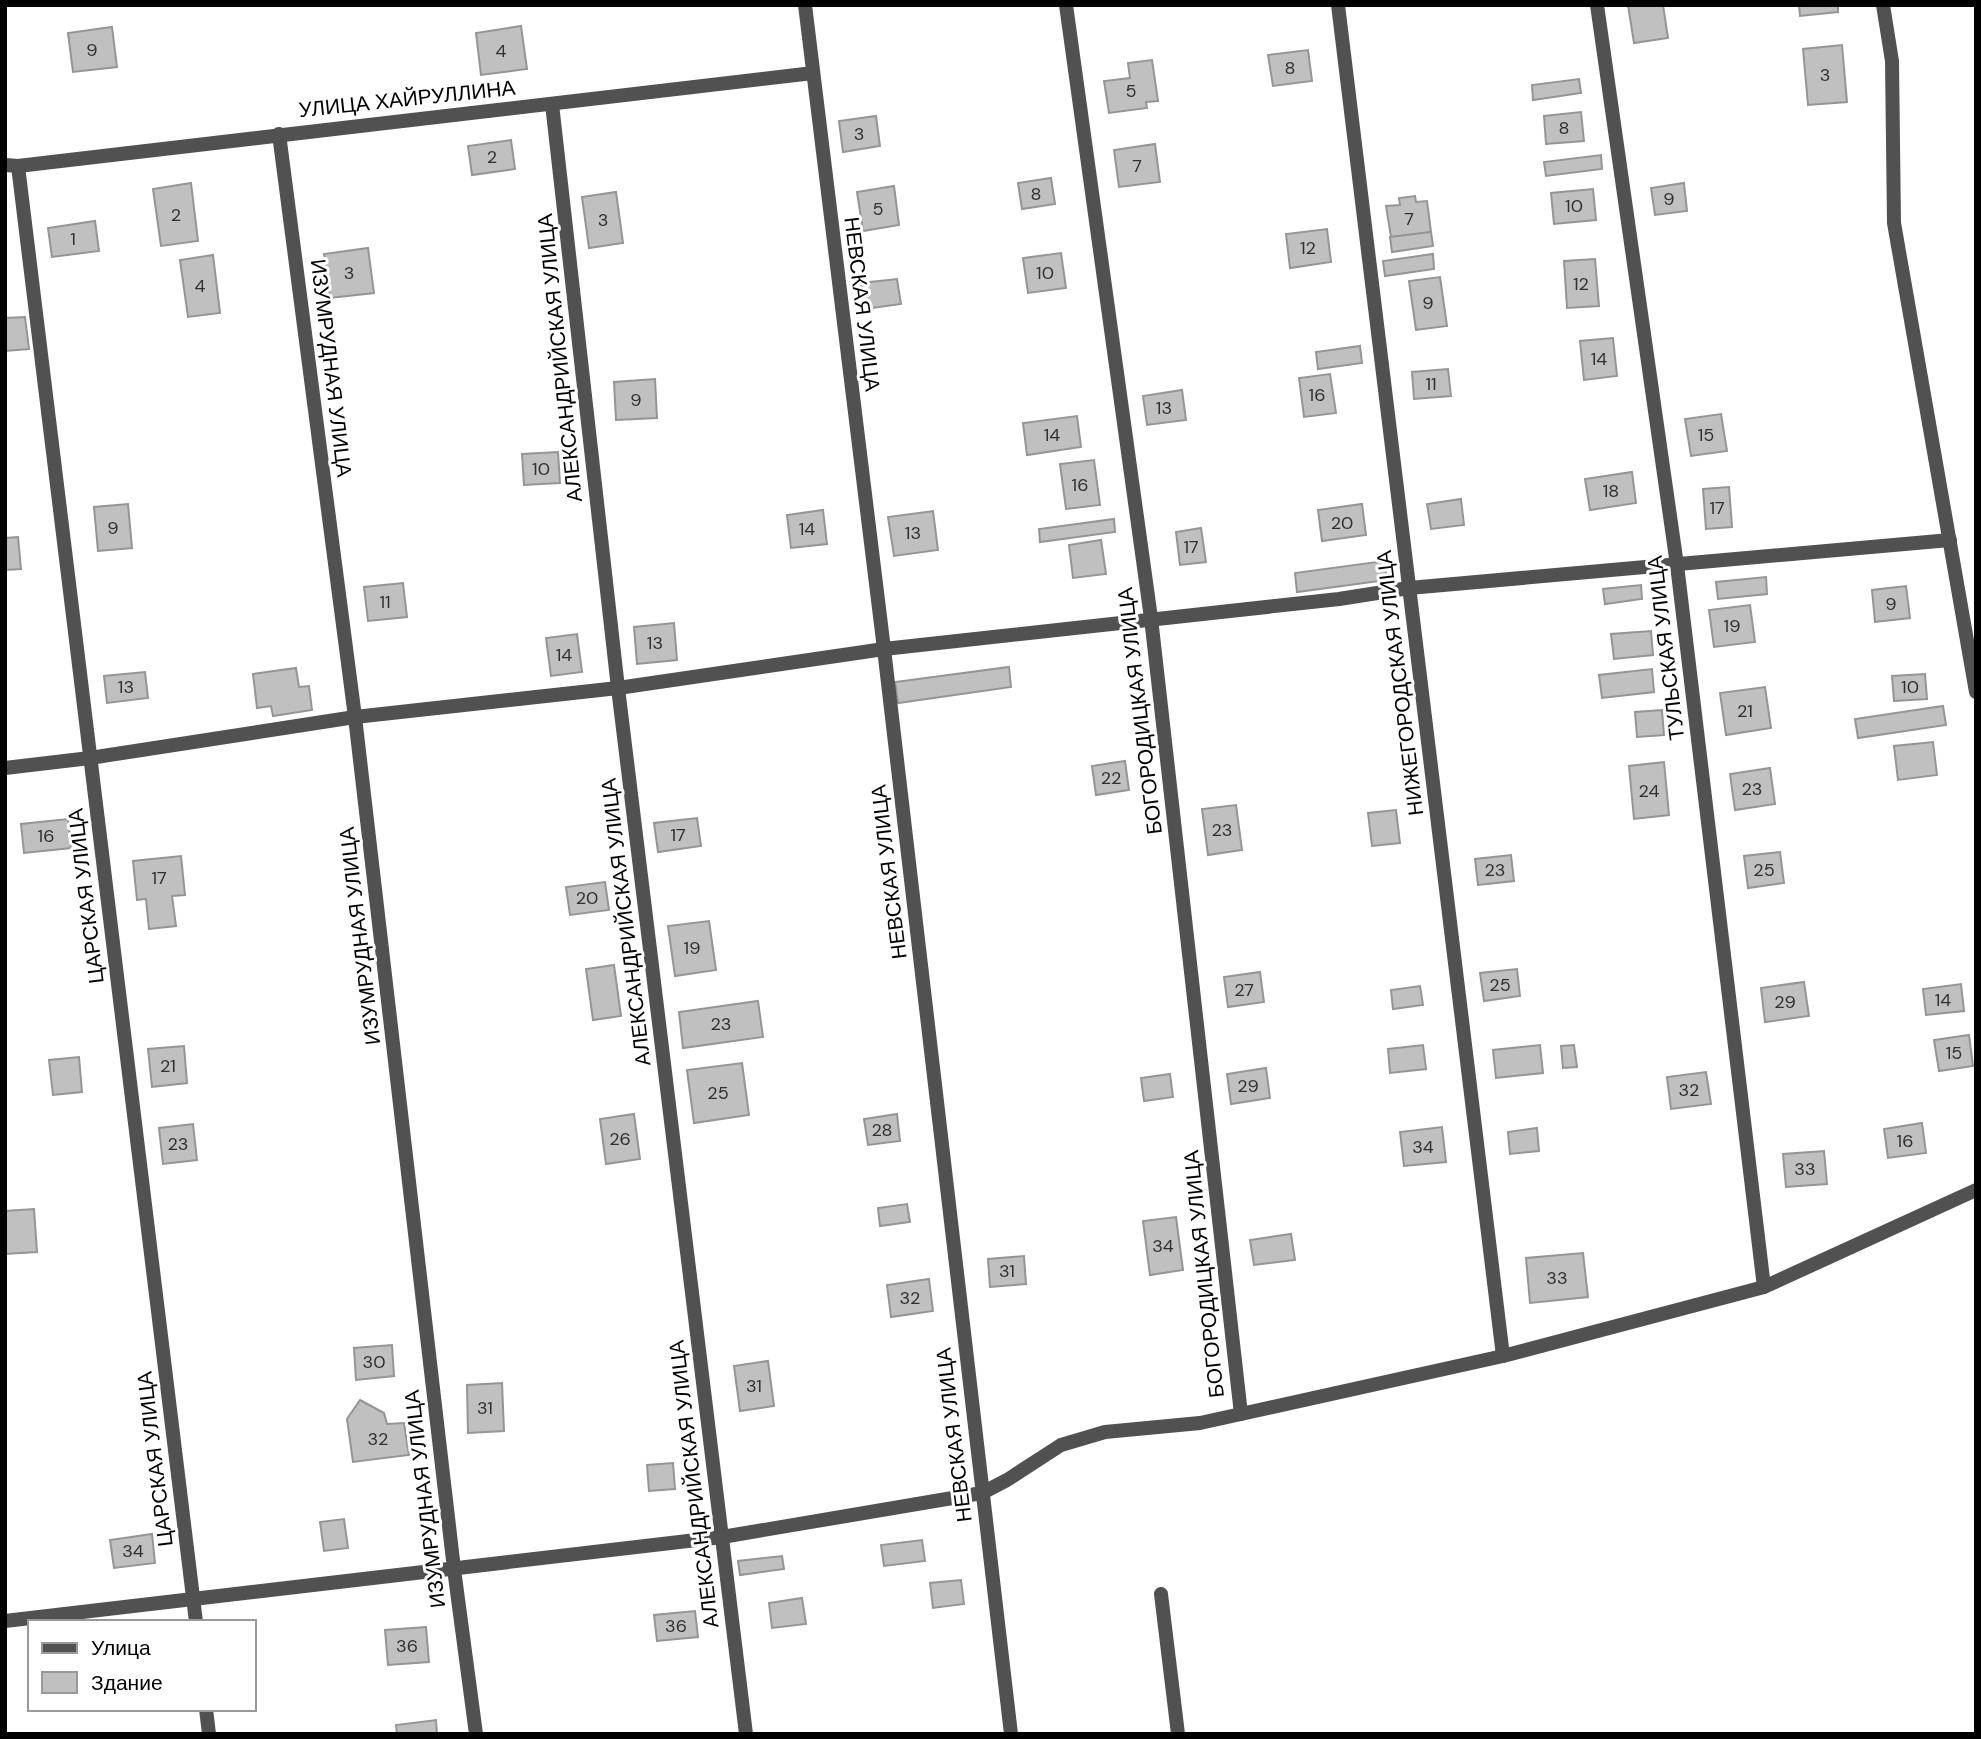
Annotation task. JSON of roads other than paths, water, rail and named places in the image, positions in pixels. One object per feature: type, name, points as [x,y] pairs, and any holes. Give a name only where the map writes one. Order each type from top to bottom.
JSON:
[{"type":"street","name":"НЕВСКАЯ УЛИЦА","points":[[805,5],[884,649],[1011,1734]]},
{"type":"street","name":"БОГОРОДИЦКАЯ УЛИЦА","points":[[1066,5],[1151,618],[1241,1414]]},
{"type":"street","name":"НИЖЕГОРОДСКАЯ УЛИЦА","points":[[1338,5],[1503,1356]]},
{"type":"street","name":"ТУЛЬСКАЯ УЛИЦА","points":[[1597,5],[1677,565],[1764,1287]]},
{"type":"street","points":[[1883,5],[1892,61],[1894,223],[1976,692]]},
{"type":"street","name":"УЛИЦА ХАЙРУЛЛИНА","points":[[11,165],[813,73]]},
{"type":"street","name":"АЛЕКСАНДРИЙСКАЯ УЛИЦА","points":[[552,104],[618,688],[746,1734]]},
{"type":"street","name":"ИЗУМРУДНАЯ УЛИЦА","points":[[279,134],[355,717],[454,1569],[476,1734]]},
{"type":"street","name":"ЦАРСКАЯ УЛИЦА","points":[[11,165],[90,758],[196,1620]]},
{"type":"street","points":[[5,768],[90,758],[355,717],[618,688],[884,649],[1339,599],[1409,588],[1950,540]]},
{"type":"street","points":[[5,1621],[722,1537],[982,1493],[1061,1445],[1105,1432],[1200,1423],[1241,1414],[1503,1356],[1764,1287],[1976,1190]]},
{"type":"street","points":[[1161,1594],[1178,1734]]},
{"type":"street","points":[[206,1711],[209,1734]]}]
